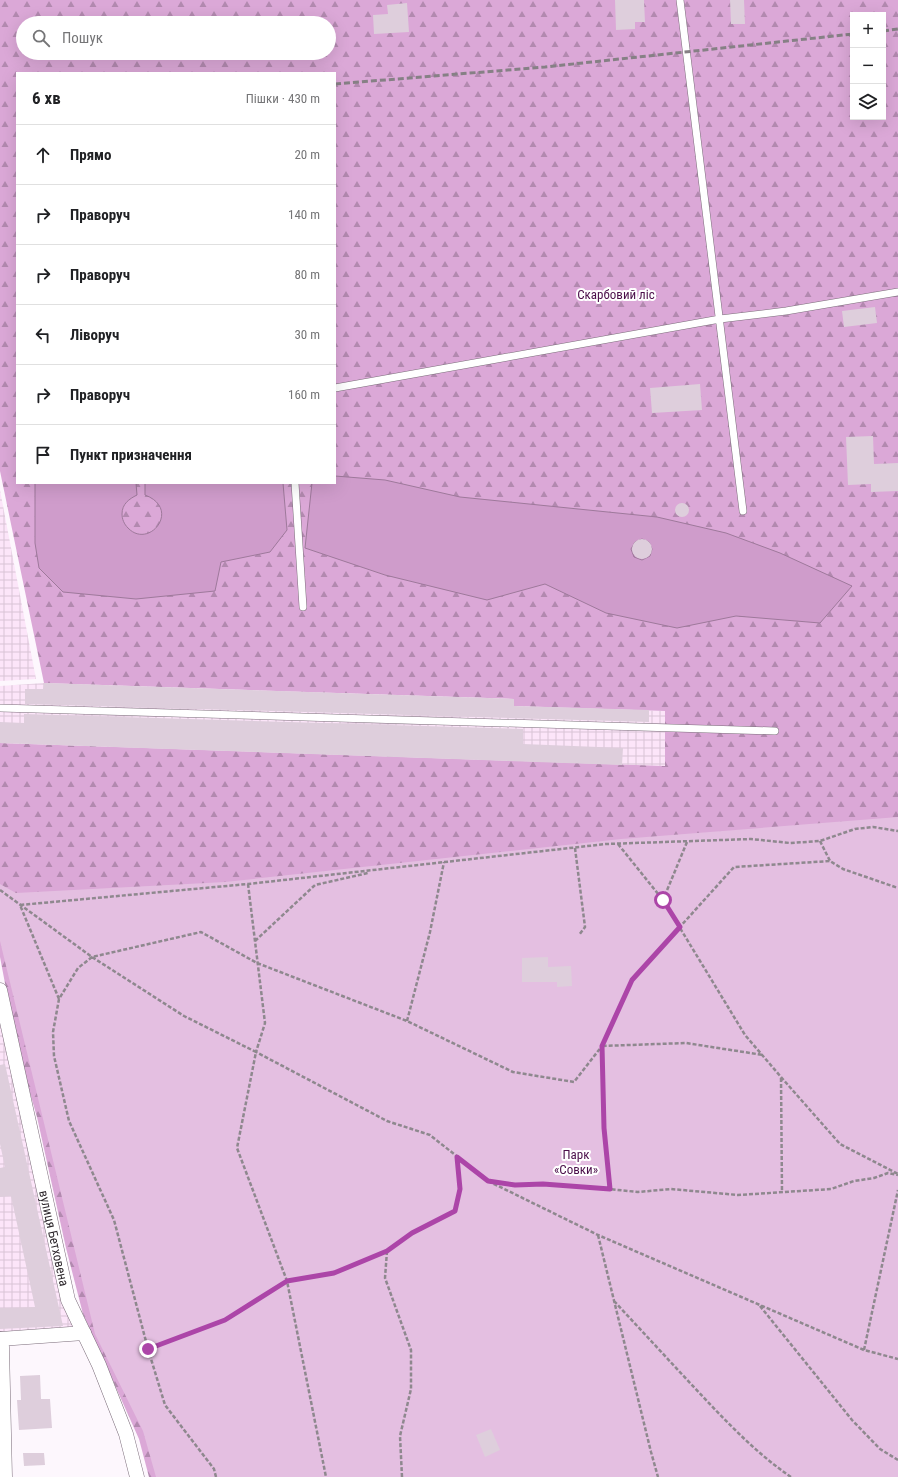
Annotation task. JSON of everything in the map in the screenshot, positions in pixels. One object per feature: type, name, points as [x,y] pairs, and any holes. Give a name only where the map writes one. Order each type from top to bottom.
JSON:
[{"type":"street","name":"вулиця Бетховена","points":[[0,990],[68,1300],[92,1348],[126,1434],[137,1477]]},
{"type":"street","points":[[5,1477],[1,1339],[84,1333]]},
{"type":"lane","points":[[680,0],[744,511]]},
{"type":"lane","points":[[336,388],[720,319],[786,311],[898,292]]},
{"type":"lane","points":[[295,484],[303,607]]},
{"type":"lane","points":[[0,708],[775,731]]},
{"type":"path","points":[[20,905],[248,884],[606,844],[751,839],[790,843],[820,841],[855,829],[873,827],[898,831]]},
{"type":"path","points":[[820,841],[830,861],[843,869],[898,888]]},
{"type":"path","points":[[663,900],[687,842]]},
{"type":"path","points":[[618,844],[663,900],[745,1034],[840,1144],[898,1175]]},
{"type":"path","points":[[575,848],[586,927],[579,935]]},
{"type":"path","points":[[216,1477],[214,1469],[165,1405],[148,1349],[114,1220],[69,1121],[54,1056],[53,1032],[59,999],[78,968],[92,958],[201,932],[257,963],[407,1021],[513,1072],[574,1082],[602,1046],[632,980],[734,867],[830,861]]},
{"type":"path","points":[[407,1021],[430,932],[444,862]]},
{"type":"path","points":[[255,942],[315,885],[380,870]]},
{"type":"path","points":[[248,884],[265,1023],[256,1052],[237,1148],[287,1281],[326,1477]]},
{"type":"path","points":[[0,890],[92,958],[184,1016],[387,1121],[430,1134],[489,1181],[598,1235],[864,1350],[898,1359]]},
{"type":"path","points":[[20,905],[59,999]]},
{"type":"path","points":[[602,1046],[686,1043],[763,1055]]},
{"type":"path","points":[[602,1046],[604,1128],[610,1189]]},
{"type":"path","points":[[782,1077],[782,1192]]},
{"type":"path","points":[[148,1349],[225,1320],[287,1281],[334,1273],[387,1251],[412,1233],[455,1211],[460,1189],[457,1157]]},
{"type":"path","points":[[489,1181],[515,1185],[543,1184],[638,1192],[671,1189],[738,1196],[831,1189],[888,1173],[898,1175]]},
{"type":"path","points":[[864,1350],[898,1190]]},
{"type":"path","points":[[598,1235],[658,1477]]},
{"type":"path","points":[[387,1251],[386,1278],[411,1350],[411,1389],[400,1436],[402,1477]]},
{"type":"path","points":[[614,1301],[738,1432],[773,1464],[791,1477]]},
{"type":"path","points":[[759,1304],[852,1420],[880,1449],[898,1460]]},
{"type":"shaded area","points":[[336,476],[385,480],[460,497],[657,517],[726,533],[780,553],[852,586],[820,623],[736,616],[677,628],[606,613],[545,584],[487,600],[385,575],[305,548],[312,484],[336,484]],"holes":[[[642,539],[649,542],[652,549],[650,556],[642,560],[634,557],[631,549],[635,542]]]},
{"type":"shaded area","points":[[35,484],[136,484],[137,495],[129,500],[123,507],[122,518],[128,528],[136,533],[145,534],[152,531],[158,525],[161,517],[161,509],[156,501],[145,495],[145,484],[283,484],[287,530],[270,552],[221,562],[215,591],[136,599],[63,592],[39,568],[35,543]]},
{"type":"shaded area","points":[[0,490],[36,679],[0,681]]},
{"type":"shaded area","points":[[44,683],[514,699],[514,706],[665,711],[665,766],[0,743],[0,686]]},
{"type":"shaded area","points":[[0,990],[68,1300],[84,1333],[0,1339]]},
{"type":"green space","name":"Скарбовий ліс","points":[[0,0],[898,0],[898,1477],[149,1477],[139,1439],[83,1314],[66,1248],[37,1117],[18,1052],[0,957],[0,743],[665,766],[665,711],[514,706],[514,699],[44,683],[0,471]]},
{"type":"green space","name":"Парк «Совки»","points":[[898,817],[898,1477],[156,1477],[143,1431],[95,1334],[0,941],[0,884],[16,893],[225,882],[621,839]]},
{"type":"building","points":[[615,0],[644,0],[645,22],[635,22],[635,29],[616,30]]},
{"type":"building","points":[[730,0],[744,0],[745,24],[731,24]]},
{"type":"building","points":[[407,3],[409,32],[374,34],[373,15],[388,14],[387,5]]},
{"type":"building","points":[[875,307],[877,323],[844,327],[842,311]]},
{"type":"building","points":[[700,384],[702,410],[652,413],[650,388]]},
{"type":"building","points":[[873,436],[874,464],[898,463],[898,491],[871,492],[871,484],[848,485],[846,437]]},
{"type":"building","points":[[679,503],[685,503],[689,507],[689,513],[685,517],[679,517],[675,513],[675,507]]},
{"type":"building","points":[[642,539],[649,542],[652,549],[649,556],[642,559],[635,556],[632,549],[635,542]]},
{"type":"building","points":[[44,683],[514,699],[514,706],[649,710],[649,722],[25,704],[25,689],[43,689]]},
{"type":"building","points":[[24,714],[523,729],[523,744],[623,748],[622,765],[0,743],[0,722],[24,723]]},
{"type":"building","points":[[548,957],[548,967],[571,966],[572,986],[557,987],[557,982],[522,982],[522,958]]},
{"type":"building","points":[[5,1064],[63,1326],[0,1329],[0,1308],[35,1307],[11,1196],[0,1197],[0,1168],[5,1167],[0,1144],[0,1065]]},
{"type":"building","points":[[40,1375],[41,1399],[50,1399],[52,1428],[19,1430],[17,1400],[21,1400],[20,1376]]},
{"type":"building","points":[[491,1429],[500,1450],[485,1457],[476,1435]]},
{"type":"building","points":[[23,1453],[44,1453],[45,1465],[24,1466]]},
{"type":"railway","points":[[886,31],[898,29]]},
{"type":"railway","points":[[336,84],[545,67],[850,34]]},
{"type":"route","points":[[148,1349],[225,1320],[287,1281],[334,1273],[387,1251],[412,1233],[455,1211],[460,1189],[457,1157],[488,1181],[515,1185],[543,1184],[610,1189],[604,1128],[602,1046],[632,980],[680,927],[663,900]]}]
